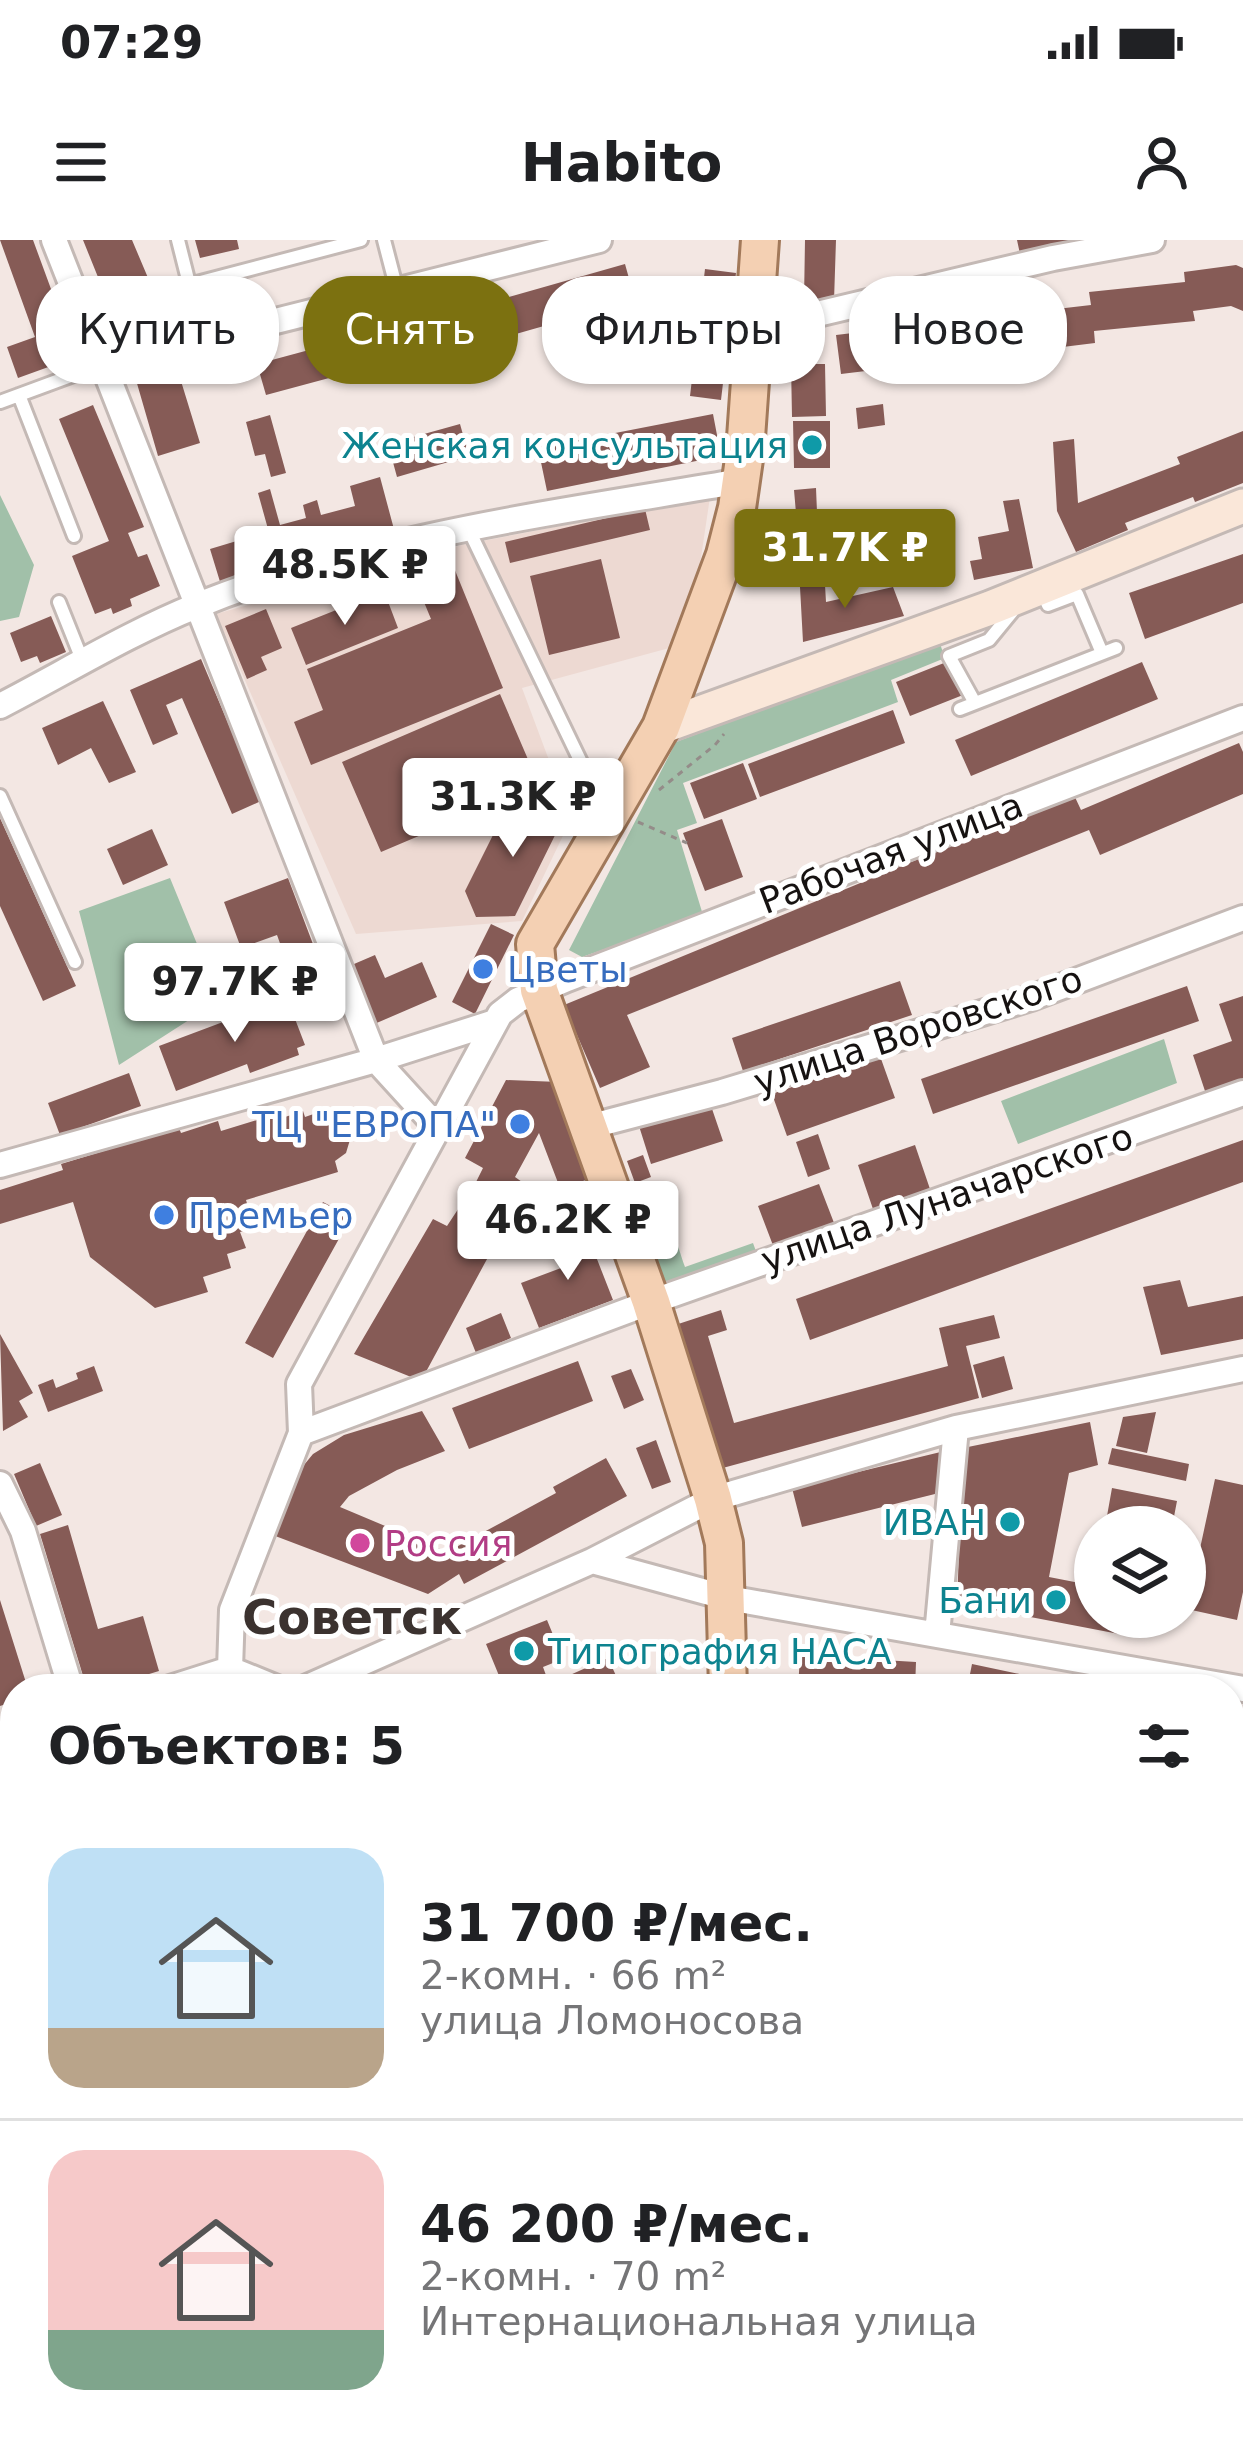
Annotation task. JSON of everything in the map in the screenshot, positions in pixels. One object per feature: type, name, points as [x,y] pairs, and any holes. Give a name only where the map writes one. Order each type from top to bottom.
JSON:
[{"type":"main road","points":[[758,276],[760,240]]},
{"type":"main road","points":[[728,1674],[724,1543],[651,1301],[539,990],[535,944],[616,816],[662,727],[725,554],[741,481],[749,384]]},
{"type":"street","points":[[54,240],[69,276]]},
{"type":"street","points":[[448,276],[566,244],[599,240]]},
{"type":"street","points":[[825,312],[1053,258],[1152,240]]},
{"type":"street","points":[[112,384],[376,1060],[438,1128]]},
{"type":"street","points":[[0,706],[195,606],[324,564],[468,527],[741,481]]},
{"type":"street","points":[[662,727],[1007,602],[1243,506]]},
{"type":"street","name":"Рабочая улица","points":[[0,1166],[376,1060],[498,1018],[539,990],[1243,718]]},
{"type":"street","name":"улица Воровского","points":[[588,1127],[986,1012],[1243,918]]},
{"type":"street","points":[[230,1669],[232,1610],[301,1433],[299,1384],[535,944]]},
{"type":"street","name":"улица Луначарского","points":[[301,1433],[651,1301],[1243,1094]]},
{"type":"street","points":[[337,1674],[592,1561],[712,1499],[956,1428],[1243,1369]]},
{"type":"street","points":[[937,1635],[956,1428]]},
{"type":"street","points":[[0,1484],[11,1533],[65,1674]]},
{"type":"street","points":[[592,1561],[728,1598],[1158,1674]]},
{"type":"street","points":[[214,1674],[230,1669],[242,1674]]},
{"type":"lane","points":[[178,240],[187,276]]},
{"type":"lane","points":[[224,276],[362,240]]},
{"type":"lane","points":[[384,240],[393,276]]},
{"type":"lane","points":[[0,402],[49,384]]},
{"type":"lane","points":[[19,395],[74,536]]},
{"type":"lane","points":[[468,527],[616,816]]},
{"type":"lane","points":[[960,710],[1109,650],[1077,594],[1048,605],[1041,588]]},
{"type":"lane","points":[[59,602],[83,663]]},
{"type":"lane","points":[[975,704],[949,656],[989,640],[1012,612],[1007,602]]},
{"type":"lane","points":[[0,796],[75,962]]},
{"type":"path","points":[[661,788],[715,745],[729,727]]},
{"type":"path","points":[[616,816],[687,843]]},
{"type":"shaded area","points":[[710,497],[699,571],[673,647],[522,688],[571,819],[522,921],[356,934],[216,614],[462,545]]},
{"type":"green space","points":[[0,495],[34,565],[19,617],[0,621]]},
{"type":"green space","points":[[939,641],[945,658],[891,680],[898,702],[683,783],[697,823],[677,830],[703,915],[582,957],[569,950],[676,742]]},
{"type":"green space","points":[[170,878],[220,1000],[119,1065],[79,911]]},
{"type":"green space","points":[[1164,1039],[1177,1083],[1018,1144],[1001,1101]]},
{"type":"green space","points":[[639,1194],[664,1214],[685,1267],[753,1243],[757,1254],[656,1291],[622,1199]]},
{"type":"building","points":[[0,240],[33,240],[46,276],[36,276],[36,371],[18,378],[7,347],[35,337]]},
{"type":"building","points":[[83,240],[132,240],[147,276],[98,276]]},
{"type":"building","points":[[195,240],[237,240],[239,249],[200,258]]},
{"type":"building","points":[[805,240],[836,240],[834,301],[825,301],[825,276],[804,276]]},
{"type":"building","points":[[1017,240],[1083,240],[1083,242],[1020,254]]},
{"type":"building","points":[[625,264],[628,276],[583,276]]},
{"type":"building","points":[[1243,268],[1243,311],[1231,306],[1193,311],[1195,321],[1094,331],[1095,343],[1067,346],[1067,308],[1091,305],[1089,292],[1185,282],[1184,272]]},
{"type":"building","points":[[705,269],[736,273],[736,276],[704,276]]},
{"type":"building","points":[[542,288],[542,327],[518,333],[518,294]]},
{"type":"building","points":[[849,333],[849,373],[841,374],[836,335]]},
{"type":"building","points":[[303,352],[303,384],[307,384],[266,395],[263,384],[279,384],[279,358]]},
{"type":"building","points":[[825,364],[826,416],[792,417],[791,384],[825,384]]},
{"type":"building","points":[[137,384],[182,384],[200,443],[158,456]]},
{"type":"building","points":[[691,384],[723,384],[721,400],[690,396]]},
{"type":"building","points":[[883,404],[885,425],[858,429],[856,408]]},
{"type":"building","points":[[93,405],[144,527],[128,533],[138,557],[147,554],[160,586],[130,599],[132,606],[113,614],[111,608],[95,614],[72,556],[109,541],[59,419]]},
{"type":"building","points":[[713,414],[721,456],[547,491],[538,448]]},
{"type":"building","points":[[270,415],[286,473],[271,477],[265,454],[255,456],[246,422]]},
{"type":"building","name":"Женская консультация","points":[[793,421],[830,421],[830,468],[794,468]]},
{"type":"building","points":[[460,424],[469,456],[397,477],[388,444]]},
{"type":"building","points":[[1243,431],[1243,483],[1125,523],[1128,530],[1076,552],[1057,511],[1053,442],[1074,439],[1078,503],[1180,464],[1177,457]]},
{"type":"building","points":[[380,477],[395,533],[278,565],[258,493],[270,489],[280,525],[306,518],[303,505],[317,500],[321,515],[355,506],[350,486]]},
{"type":"building","points":[[816,488],[817,512],[796,513],[794,490]]},
{"type":"building","points":[[1019,499],[1033,568],[974,580],[970,561],[982,559],[978,537],[1009,531],[1003,501]]},
{"type":"building","points":[[645,509],[650,530],[510,563],[505,542]]},
{"type":"building","points":[[907,522],[908,544],[834,547],[835,575],[800,576],[799,526]]},
{"type":"building","points":[[250,537],[261,572],[221,585],[210,549]]},
{"type":"building","points":[[1243,554],[1243,603],[1145,639],[1129,593]]},
{"type":"building","points":[[601,559],[620,638],[549,655],[530,576]]},
{"type":"building","points":[[452,563],[503,688],[311,765],[294,722],[323,710],[307,669],[431,619],[414,578]]},
{"type":"building","points":[[825,585],[826,602],[893,587],[904,616],[803,642],[800,587]]},
{"type":"building","points":[[384,591],[398,628],[306,665],[291,628]]},
{"type":"building","points":[[266,609],[282,648],[261,657],[267,670],[247,679],[225,626]]},
{"type":"building","points":[[51,616],[66,652],[40,663],[37,656],[21,662],[10,633]]},
{"type":"building","points":[[201,659],[261,801],[232,814],[182,698],[166,705],[178,734],[153,745],[130,690]]},
{"type":"building","points":[[949,661],[963,695],[910,716],[896,682]]},
{"type":"building","points":[[1142,662],[1158,699],[971,776],[955,740]]},
{"type":"building","points":[[500,694],[539,785],[381,852],[342,762]]},
{"type":"building","points":[[103,701],[136,772],[109,783],[91,748],[58,765],[42,728]]},
{"type":"building","points":[[893,710],[905,743],[760,797],[748,764]]},
{"type":"building","points":[[1239,743],[1243,794],[1100,855],[1089,830],[627,1015],[650,1067],[600,1088],[564,1005],[1074,795],[1081,810]]},
{"type":"building","points":[[743,763],[757,799],[704,819],[690,783]]},
{"type":"building","points":[[554,798],[566,813],[515,916],[476,917],[465,891],[500,821]]},
{"type":"building","points":[[0,818],[76,986],[43,1001],[0,906]]},
{"type":"building","points":[[722,819],[743,877],[705,891],[683,833]]},
{"type":"building","points":[[152,829],[168,865],[123,885],[107,849]]},
{"type":"building","points":[[288,878],[319,960],[290,971],[277,935],[241,948],[224,902]]},
{"type":"building","name":"Цветы","points":[[491,924],[514,935],[475,1014],[452,1002]]},
{"type":"building","points":[[375,955],[385,978],[422,962],[437,997],[372,1025],[347,967]]},
{"type":"building","points":[[900,981],[912,1015],[743,1071],[732,1038]]},
{"type":"building","points":[[1187,986],[1199,1021],[933,1114],[921,1079]]},
{"type":"building","points":[[1243,996],[1243,1081],[1206,1094],[1193,1055],[1232,1041],[1219,1004]]},
{"type":"building","points":[[287,998],[305,1045],[297,1048],[299,1055],[250,1073],[247,1064],[176,1091],[159,1046]]},
{"type":"building","points":[[880,1056],[895,1098],[787,1136],[772,1094]]},
{"type":"building","points":[[129,1073],[141,1106],[60,1135],[48,1103]]},
{"type":"building","points":[[506,1080],[559,1082],[596,1177],[560,1188],[539,1133],[515,1177],[539,1194],[509,1259],[493,1248],[421,1381],[354,1354],[433,1219],[447,1226],[476,1182],[483,1168],[465,1158]]},
{"type":"building","points":[[710,1103],[723,1141],[651,1164],[639,1126]]},
{"type":"building","name":"Премьер","points":[[325,1110],[340,1113],[352,1133],[346,1153],[335,1161],[338,1172],[246,1200],[254,1228],[240,1232],[246,1248],[227,1254],[231,1268],[203,1277],[208,1292],[155,1308],[90,1257],[73,1202],[0,1224],[0,1190],[63,1170],[61,1164],[179,1128],[181,1133],[218,1121],[221,1131],[283,1112],[285,1117],[303,1111],[305,1117]]},
{"type":"building","points":[[818,1134],[830,1169],[808,1177],[796,1142]]},
{"type":"building","points":[[1243,1140],[1243,1182],[810,1340],[796,1299]]},
{"type":"building","points":[[915,1145],[931,1192],[874,1212],[858,1165]]},
{"type":"building","points":[[643,1155],[651,1177],[635,1183],[627,1161]]},
{"type":"building","points":[[819,1184],[836,1228],[774,1248],[758,1206]]},
{"type":"building","points":[[323,1202],[351,1217],[273,1358],[245,1343]]},
{"type":"building","points":[[586,1231],[613,1300],[539,1328],[521,1283],[561,1268],[552,1245]]},
{"type":"building","points":[[1180,1280],[1188,1307],[1243,1296],[1243,1339],[1161,1355],[1143,1287]]},
{"type":"building","points":[[721,1310],[727,1330],[708,1336],[734,1423],[948,1366],[939,1328],[994,1315],[1000,1338],[966,1346],[979,1398],[708,1472],[666,1328]]},
{"type":"building","points":[[501,1313],[511,1338],[476,1353],[466,1328]]},
{"type":"building","points":[[0,1334],[33,1393],[19,1401],[28,1417],[3,1431]]},
{"type":"building","points":[[1004,1356],[1013,1389],[982,1398],[973,1365]]},
{"type":"building","points":[[578,1361],[593,1401],[469,1449],[452,1408]]},
{"type":"building","points":[[94,1366],[103,1391],[48,1412],[38,1385],[53,1379],[56,1388]]},
{"type":"building","points":[[631,1369],[644,1400],[624,1409],[611,1376]]},
{"type":"building","points":[[422,1411],[445,1451],[397,1470],[349,1496],[340,1507],[447,1552],[556,1493],[553,1487],[606,1458],[627,1496],[464,1584],[459,1574],[428,1594],[270,1534],[299,1471],[313,1454],[344,1435]]},
{"type":"building","points":[[1156,1412],[1147,1453],[1116,1446],[1123,1417]]},
{"type":"building","name":"ИВАН","points":[[1090,1422],[1098,1465],[1069,1473],[1049,1577],[1074,1582],[1074,1625],[957,1603],[963,1448]]},
{"type":"building","points":[[656,1440],[671,1482],[652,1489],[636,1448]]},
{"type":"building","points":[[1112,1448],[1189,1464],[1186,1481],[1108,1464]]},
{"type":"building","points":[[953,1449],[939,1493],[802,1527],[792,1488]]},
{"type":"building","points":[[40,1463],[62,1515],[36,1526],[14,1474]]},
{"type":"building","points":[[1215,1479],[1243,1485],[1243,1592],[1237,1620],[1206,1613],[1206,1521]]},
{"type":"building","points":[[1112,1488],[1177,1501],[1176,1506],[1109,1506]]},
{"type":"building","points":[[68,1525],[98,1629],[143,1616],[159,1671],[82,1674],[40,1534]]},
{"type":"building","points":[[0,1600],[23,1674],[0,1674]]},
{"type":"building","name":"Типография НАСА","points":[[547,1620],[563,1659],[543,1667],[546,1674],[498,1674],[486,1644]]},
{"type":"building","points":[[800,1655],[916,1662],[916,1674],[799,1674]]},
{"type":"building","points":[[608,1658],[615,1674],[572,1674]]},
{"type":"building","points":[[972,1664],[1019,1674],[970,1674]]},
{"type":"place","name":"Женская консультация","points":[[812,445]]},
{"type":"place","name":"Цветы","points":[[483,969]]},
{"type":"place","name":"ТЦ \"ЕВРОПА\"","points":[[520,1124]]},
{"type":"place","name":"Премьер","points":[[164,1215]]},
{"type":"place","name":"ИВАН","points":[[1010,1522]]},
{"type":"place","name":"Россия","points":[[360,1543]]},
{"type":"place","name":"Бани","points":[[1056,1600]]},
{"type":"place","name":"Типография НАСА","points":[[524,1651]]},
{"type":"district","name":"Советск","points":[[352,1617]]}]
